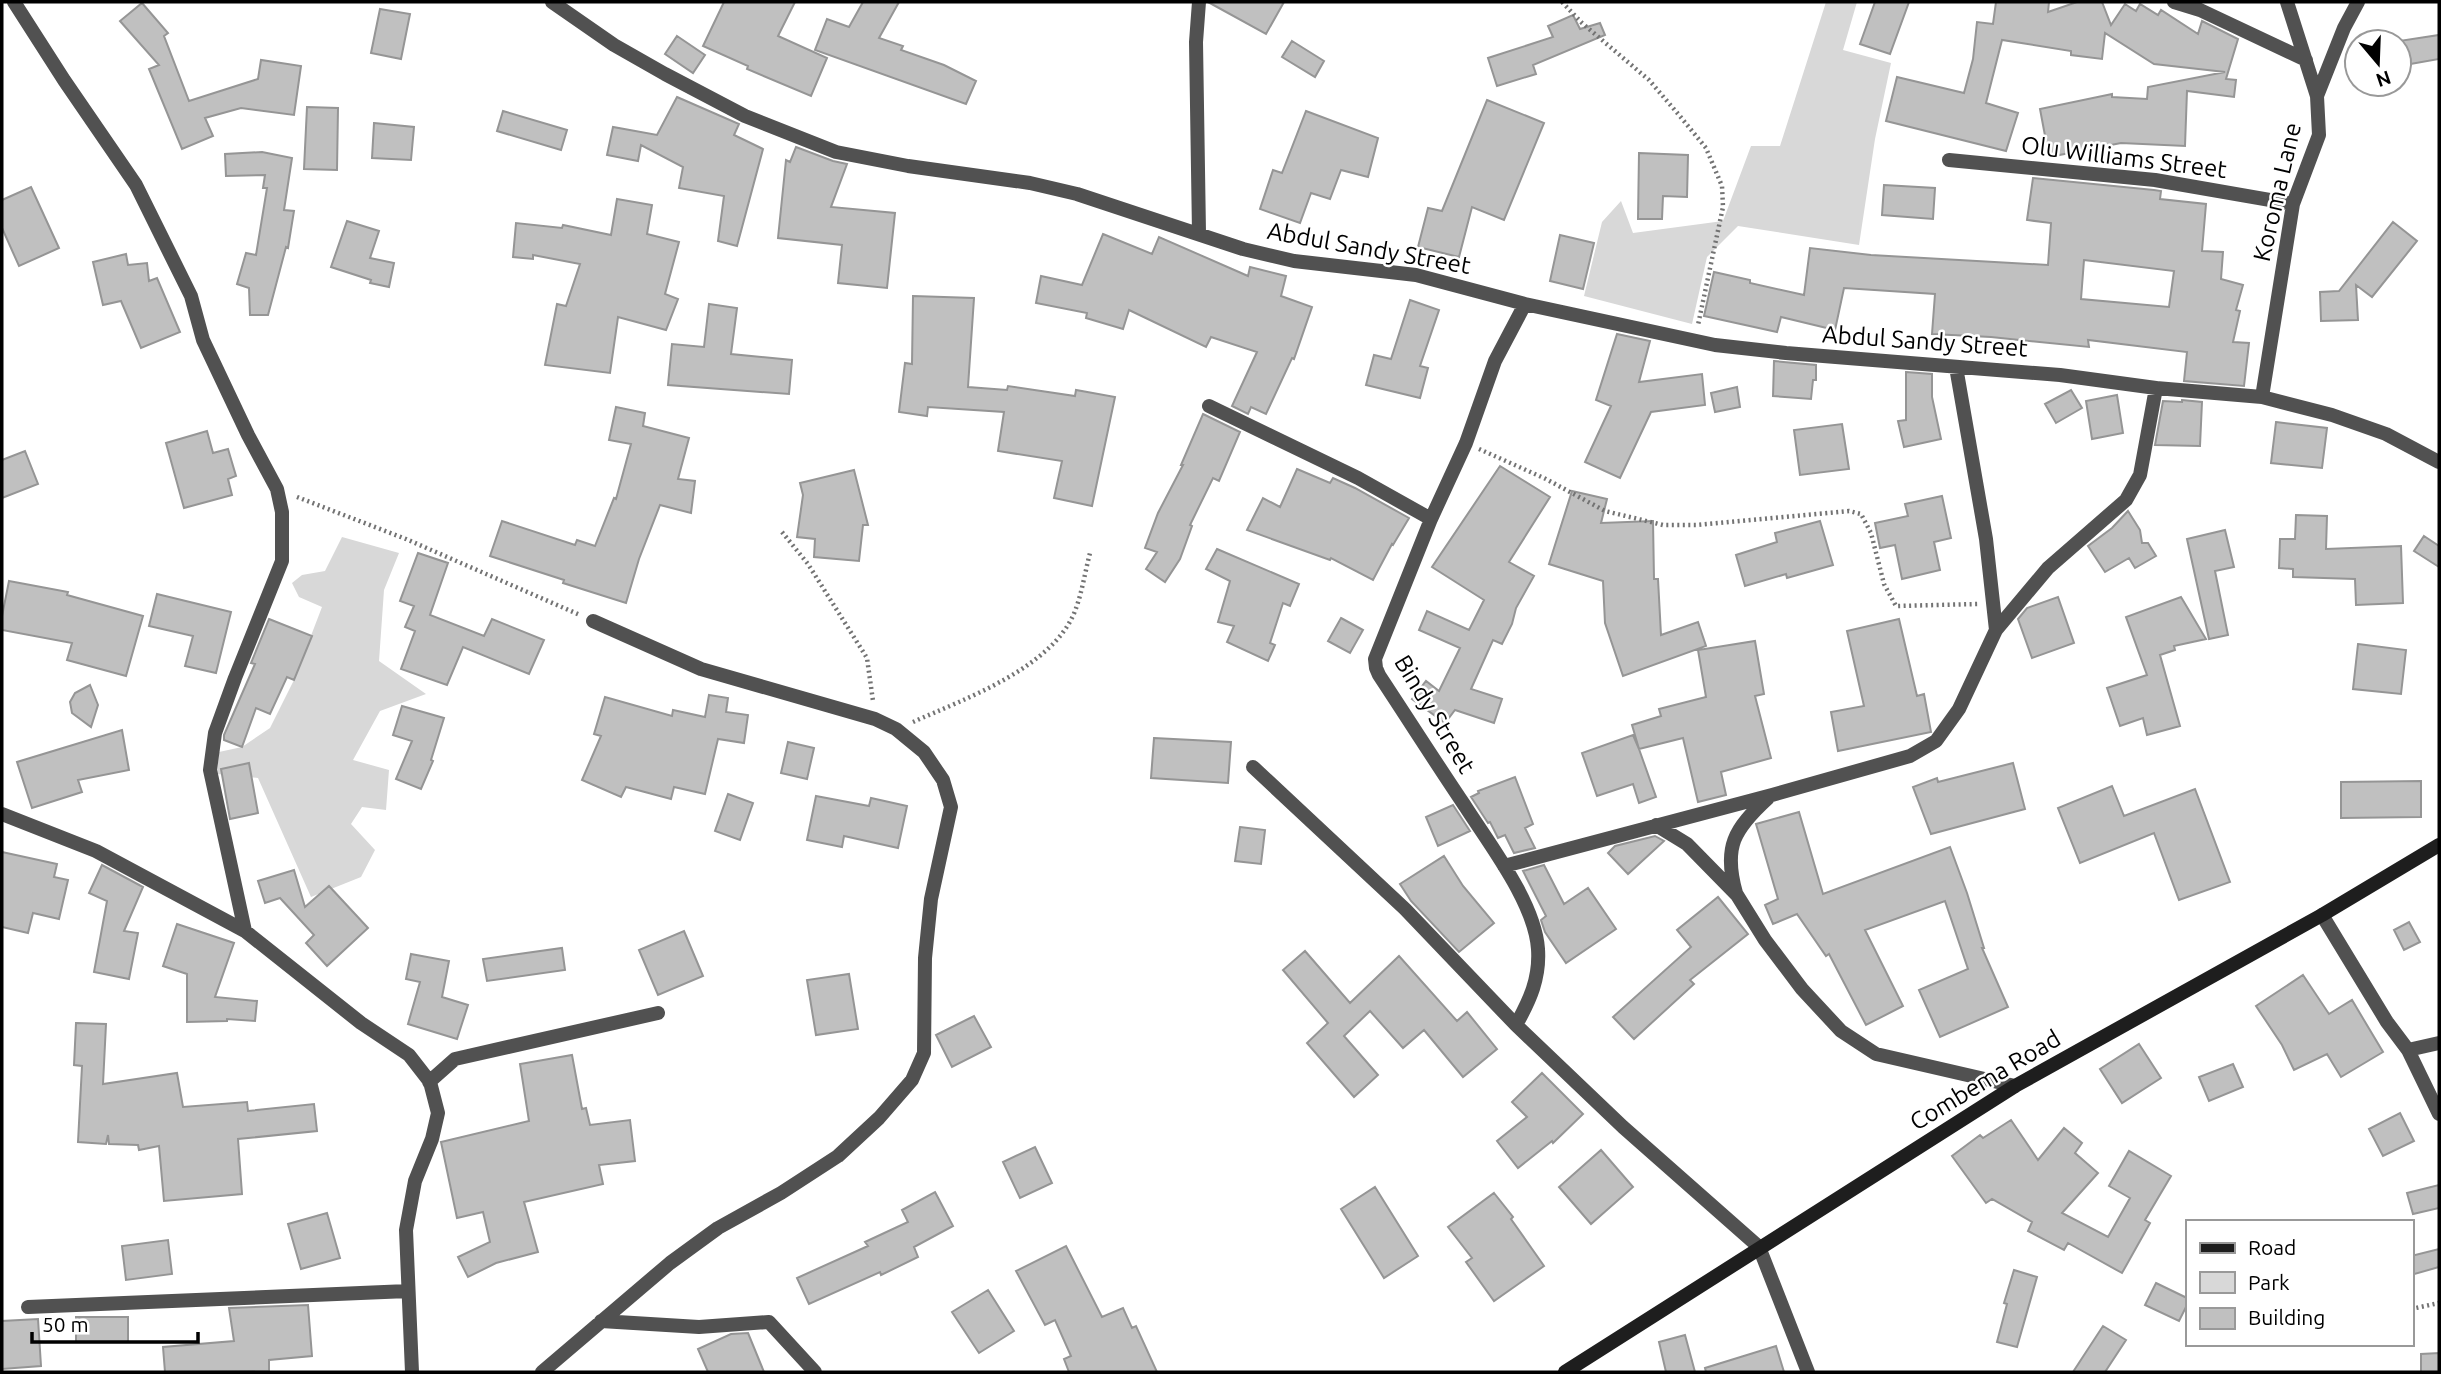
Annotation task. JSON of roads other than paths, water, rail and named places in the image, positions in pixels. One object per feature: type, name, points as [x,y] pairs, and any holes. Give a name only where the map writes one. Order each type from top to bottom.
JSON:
[{"type":"street","points":[[14,2],[136,185],[191,296],[203,340],[247,435],[277,489],[282,512],[282,561],[215,733],[210,770],[245,931]]},
{"type":"street","name":"Abdul Sandy Street","points":[[552,2],[614,44],[665,74],[746,116],[836,152],[908,166],[1030,183],[1077,194],[1243,249],[1294,261],[1416,275],[1525,304],[1715,345],[1786,354],[2060,375],[2156,388],[2262,397],[2332,415],[2386,434],[2439,462]]},
{"type":"street","points":[[1199,2],[1196,42],[1199,233]]},
{"type":"street","points":[[2174,2],[2200,10],[2306,60]]},
{"type":"street","name":"Koroma Lane","points":[[2262,397],[2293,204],[2319,135],[2317,96],[2287,2]]},
{"type":"street","points":[[2317,96],[2344,28],[2358,2]]},
{"type":"street","name":"Olu Williams Street","points":[[1949,160],[2155,180],[2293,204]]},
{"type":"street","name":"Bindy Street","points":[[1516,1025],[1532,997],[1538,949],[1535,928],[1513,880],[1376,668],[1375,659],[1431,519],[1466,443],[1495,362],[1525,304]]},
{"type":"street","points":[[1956,367],[1986,539],[1996,630]]},
{"type":"street","points":[[1504,866],[1910,756],[1936,741],[1959,709],[1996,630],[2048,568],[2126,500],[2140,475],[2156,388]]},
{"type":"street","points":[[1209,406],[1358,478],[1431,519]]},
{"type":"street","points":[[542,1372],[670,1263],[718,1228],[781,1193],[838,1156],[879,1118],[912,1080],[924,1053],[926,946],[931,899],[951,807],[943,780],[924,752],[896,729],[875,719],[701,669],[593,621]]},
{"type":"street","points":[[1253,767],[1405,909],[1516,1025],[1623,1127],[1759,1247],[1808,1372]]},
{"type":"street","points":[[1737,895],[1730,870],[1733,843],[1745,819],[1772,795]]},
{"type":"street","points":[[2,814],[96,851],[245,931],[361,1023],[409,1055],[429,1082],[438,1114],[432,1139],[415,1181],[406,1230],[412,1372]]},
{"type":"street","points":[[1656,825],[1686,844],[1737,895],[1765,940],[1802,989],[1841,1031],[1876,1054],[2015,1086]]},
{"type":"street","name":"Combema Road","points":[[1565,1372],[2015,1086],[2322,915],[2439,845]]},
{"type":"street","points":[[2322,915],[2387,1022],[2408,1050],[2439,1114]]},
{"type":"street","points":[[429,1082],[455,1059],[658,1013]]},
{"type":"street","points":[[2408,1050],[2439,1043]]},
{"type":"street","points":[[28,1307],[408,1291]]},
{"type":"street","points":[[601,1321],[699,1327],[769,1322],[815,1372]]}]
